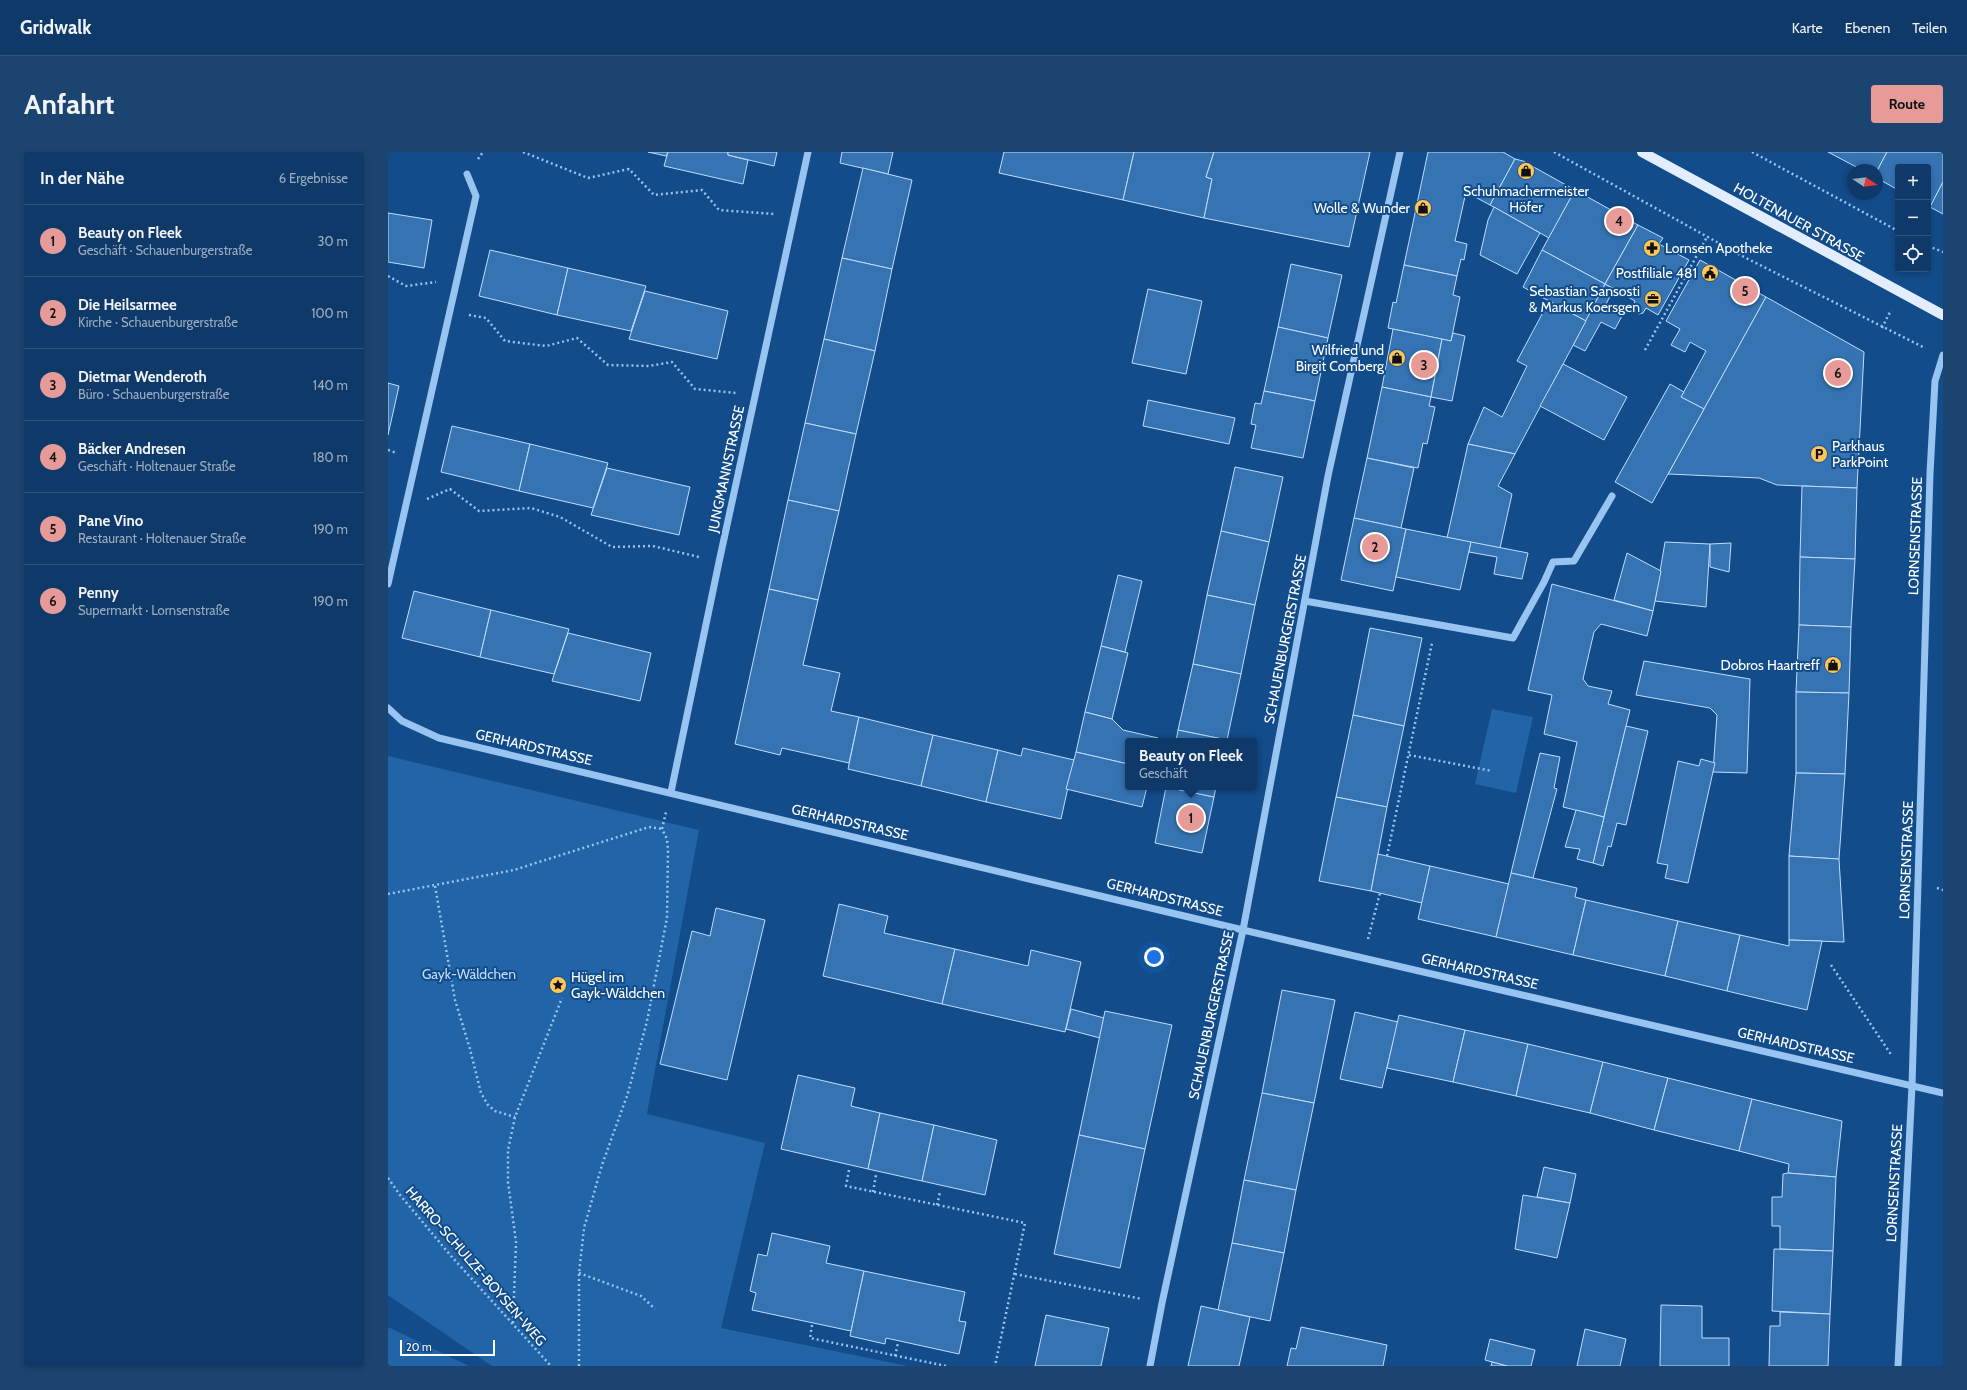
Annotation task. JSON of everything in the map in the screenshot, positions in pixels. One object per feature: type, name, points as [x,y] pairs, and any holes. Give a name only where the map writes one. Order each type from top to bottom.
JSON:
[{"type":"main road","name":"HOLTENAUER STRASSE","points":[[1642,152],[1943,315]]},
{"type":"street","name":"JUNGMANNSTRASSE","points":[[671,792],[719,562],[808,152]]},
{"type":"street","name":"SCHAUENBURGERSTRASSE","points":[[1150,1366],[1243,930],[1328,476],[1400,152]]},
{"type":"street","points":[[388,584],[459,278],[476,196],[467,174]]},
{"type":"street","name":"LORNSENSTRASSE","points":[[1898,1366],[1912,1086],[1930,474],[1935,381],[1943,356]]},
{"type":"street","points":[[1305,601],[1513,638],[1553,562],[1574,561],[1612,496]]},
{"type":"street","name":"GERHARDSTRASSE","points":[[388,708],[402,721],[439,738],[671,792],[1243,930],[1943,1093]]},
{"type":"path","points":[[523,152],[588,178],[629,169],[654,195],[702,190],[719,210],[752,214],[794,214]]},
{"type":"path","points":[[1554,152],[1707,237],[1875,324],[1943,356]]},
{"type":"path","points":[[1752,152],[1895,229]]},
{"type":"path","points":[[1645,350],[1707,237]]},
{"type":"path","points":[[1931,247],[1943,252]]},
{"type":"path","points":[[388,276],[406,286],[459,278]]},
{"type":"path","points":[[451,311],[486,318],[505,341],[546,346],[577,338],[608,365],[649,366],[672,362],[695,389],[755,394]]},
{"type":"path","points":[[405,508],[450,490],[479,511],[531,508],[560,518],[612,547],[653,546],[719,562]]},
{"type":"path","points":[[1387,856],[1436,624]]},
{"type":"path","points":[[1409,755],[1492,771]]},
{"type":"path","points":[[579,1366],[578,1273],[584,1228],[602,1165],[628,1093],[647,1021],[659,962],[667,910],[668,850],[667,839],[662,829],[671,792]]},
{"type":"path","points":[[388,894],[514,870],[649,827],[662,829]]},
{"type":"path","points":[[435,886],[455,1000],[470,1049],[481,1093],[488,1106],[494,1111],[515,1117]]},
{"type":"path","points":[[1364,957],[1380,893]]},
{"type":"path","points":[[1831,965],[1912,1086]]},
{"type":"path","points":[[513,1323],[516,1242],[508,1175],[508,1150],[515,1117],[562,998]]},
{"type":"path","points":[[850,1170],[846,1186],[1025,1223],[995,1366]]},
{"type":"path","points":[[873,1192],[876,1175]]},
{"type":"path","name":"HARRO-SCHULZE-BOYSEN-WEG","points":[[388,1178],[400,1195],[451,1256],[551,1366]]},
{"type":"path","points":[[937,1205],[940,1192]]},
{"type":"path","points":[[578,1273],[641,1296],[655,1309]]},
{"type":"path","points":[[1015,1274],[1162,1304]]},
{"type":"path","points":[[812,1325],[810,1338],[946,1366]]},
{"type":"path","points":[[895,1356],[898,1343]]},
{"type":"green space","points":[[1492,709],[1533,717],[1516,793],[1475,784]]},
{"type":"green space","name":"Gayk-Wäldchen","points":[[388,756],[699,830],[647,1114],[765,1143],[721,1328],[908,1366],[492,1366],[388,1295]]},
{"type":"green space","points":[[388,1327],[469,1366],[388,1366]]},
{"type":"building","points":[[648,152],[668,152],[666,156]]},
{"type":"building","points":[[668,152],[728,152],[728,155],[748,160],[743,184],[664,166]]},
{"type":"building","points":[[728,152],[777,152],[774,166],[728,155]]},
{"type":"building","points":[[842,152],[893,152],[888,174],[840,163]]},
{"type":"building","points":[[1004,152],[1134,152],[1123,200],[999,173]]},
{"type":"building","points":[[1134,152],[1214,152],[1206,177],[1212,179],[1204,218],[1123,200]]},
{"type":"building","points":[[1214,152],[1370,152],[1349,247],[1204,218],[1212,179],[1206,177]]},
{"type":"building","points":[[1428,152],[1503,152],[1515,159],[1490,205],[1466,192],[1455,241],[1467,244],[1464,260],[1461,259],[1457,276],[1404,265]]},
{"type":"building","points":[[1828,152],[1887,152],[1881,164],[1851,164]]},
{"type":"building","points":[[1887,152],[1943,152],[1943,182],[1931,205],[1931,164],[1895,164],[1895,188],[1883,181],[1883,164],[1881,164]]},
{"type":"building","points":[[1515,159],[1523,161],[1575,190],[1549,238],[1490,205]]},
{"type":"building","points":[[863,168],[912,180],[892,269],[842,258]]},
{"type":"building","points":[[1943,182],[1943,214],[1931,208]]},
{"type":"building","points":[[1575,190],[1638,225],[1605,284],[1542,250]]},
{"type":"building","points":[[1494,207],[1540,233],[1517,274],[1480,255],[1488,220]]},
{"type":"building","points":[[388,213],[432,220],[424,268],[388,262]]},
{"type":"building","points":[[1638,225],[1663,238],[1659,244],[1689,260],[1658,315],[1646,308],[1643,313],[1639,314],[1632,309],[1635,301],[1605,284]]},
{"type":"building","points":[[490,250],[568,268],[557,315],[479,296]]},
{"type":"building","points":[[1542,250],[1605,284],[1586,321],[1523,287]]},
{"type":"building","points":[[842,258],[892,269],[875,351],[824,339]]},
{"type":"building","points":[[1700,260],[1766,297],[1704,409],[1681,397],[1706,351],[1690,342],[1685,352],[1671,345],[1680,329],[1666,321]]},
{"type":"building","points":[[1291,264],[1342,275],[1328,338],[1278,327]]},
{"type":"building","points":[[1404,265],[1457,276],[1453,295],[1460,297],[1451,341],[1388,328],[1393,302],[1396,303]]},
{"type":"building","points":[[568,268],[646,286],[631,331],[557,315]]},
{"type":"building","points":[[1605,284],[1614,289],[1606,304],[1623,314],[1615,329],[1601,322],[1585,351],[1573,345]]},
{"type":"building","points":[[1148,289],[1202,301],[1186,374],[1132,363]]},
{"type":"building","points":[[645,291],[728,311],[717,359],[629,339]]},
{"type":"building","points":[[1766,297],[1864,352],[1857,488],[1777,485],[1759,478],[1668,474]]},
{"type":"building","points":[[1549,301],[1586,321],[1515,454],[1468,444],[1484,407],[1502,417],[1527,366],[1517,361]]},
{"type":"building","points":[[1278,327],[1328,338],[1315,401],[1264,391]]},
{"type":"building","points":[[1393,329],[1442,339],[1431,397],[1382,387]]},
{"type":"building","points":[[1453,333],[1465,336],[1452,401],[1431,397],[1442,339],[1451,341]]},
{"type":"building","points":[[824,339],[875,351],[856,434],[805,423]]},
{"type":"building","points":[[1563,364],[1627,397],[1604,440],[1540,406]]},
{"type":"building","points":[[388,383],[399,386],[388,435]]},
{"type":"building","points":[[1670,384],[1684,392],[1681,397],[1704,409],[1652,503],[1615,482]]},
{"type":"building","points":[[1382,387],[1431,397],[1429,406],[1435,407],[1427,444],[1423,443],[1418,468],[1367,458]]},
{"type":"building","points":[[1264,391],[1315,401],[1303,458],[1251,448],[1256,425],[1251,424],[1255,403],[1261,404]]},
{"type":"building","points":[[1148,400],[1235,418],[1229,444],[1143,426]]},
{"type":"building","points":[[805,423],[856,434],[839,511],[788,500]]},
{"type":"building","points":[[452,426],[530,444],[519,491],[441,472]]},
{"type":"building","points":[[530,444],[608,463],[593,508],[519,491]]},
{"type":"building","points":[[1468,444],[1515,454],[1498,486],[1512,494],[1500,548],[1447,538]]},
{"type":"building","points":[[1367,458],[1414,468],[1401,528],[1354,518]]},
{"type":"building","points":[[1235,467],[1283,477],[1269,542],[1221,531]]},
{"type":"building","points":[[607,468],[690,487],[679,535],[591,515]]},
{"type":"building","points":[[1802,486],[1857,488],[1855,559],[1800,557]]},
{"type":"building","points":[[788,500],[839,511],[818,600],[769,589]]},
{"type":"building","points":[[1354,518],[1406,529],[1393,591],[1341,580]]},
{"type":"building","points":[[1406,529],[1471,542],[1460,590],[1396,577]]},
{"type":"building","points":[[1221,531],[1269,542],[1255,605],[1207,595]]},
{"type":"building","points":[[1471,542],[1528,553],[1522,579],[1494,574],[1497,557],[1469,552]]},
{"type":"building","points":[[1665,542],[1710,544],[1706,607],[1655,601]]},
{"type":"building","points":[[1731,543],[1729,572],[1710,567],[1710,544]]},
{"type":"building","points":[[1627,553],[1661,571],[1653,611],[1614,600]]},
{"type":"building","points":[[1800,557],[1855,559],[1851,627],[1799,625]]},
{"type":"building","points":[[1118,575],[1142,581],[1125,652],[1101,646]]},
{"type":"building","points":[[1552,584],[1653,611],[1647,636],[1601,624],[1594,632],[1583,679],[1588,686],[1612,691],[1608,704],[1630,710],[1604,817],[1563,807],[1577,742],[1544,734],[1552,695],[1528,690]]},
{"type":"building","points":[[769,589],[818,600],[803,665],[840,673],[831,711],[859,717],[849,763],[782,748],[780,755],[735,744]]},
{"type":"building","points":[[414,591],[491,610],[480,657],[402,638]]},
{"type":"building","points":[[1207,595],[1255,605],[1241,674],[1193,664]]},
{"type":"building","points":[[491,610],[569,629],[554,674],[480,657]]},
{"type":"building","points":[[1799,625],[1851,627],[1849,693],[1796,692]]},
{"type":"building","points":[[1370,628],[1422,638],[1404,726],[1353,715]]},
{"type":"building","points":[[568,633],[651,653],[640,701],[552,681]]},
{"type":"building","points":[[1101,646],[1128,653],[1112,719],[1085,712]]},
{"type":"building","points":[[1644,661],[1750,679],[1747,773],[1713,772],[1717,715],[1710,708],[1636,695]]},
{"type":"building","points":[[1193,664],[1241,674],[1227,738],[1217,738],[1178,730]]},
{"type":"building","points":[[1796,692],[1849,693],[1845,774],[1796,773]]},
{"type":"building","points":[[1085,712],[1112,719],[1123,730],[1158,738],[1125,738],[1125,763],[1076,752]]},
{"type":"building","points":[[1353,715],[1404,726],[1387,807],[1336,797]]},
{"type":"building","points":[[859,717],[933,735],[921,786],[848,769]]},
{"type":"building","points":[[1626,726],[1648,731],[1626,825],[1617,823],[1611,847],[1608,846],[1603,866],[1593,863]]},
{"type":"building","points":[[1178,730],[1217,738],[1177,738]]},
{"type":"building","points":[[933,735],[998,750],[986,802],[921,786]]},
{"type":"building","points":[[1023,748],[1074,760],[1061,819],[986,802],[998,750],[1021,756]]},
{"type":"building","points":[[1076,752],[1125,763],[1125,790],[1146,790],[1142,807],[1066,789]]},
{"type":"building","points":[[1540,753],[1560,757],[1554,788],[1557,789],[1533,878],[1511,873]]},
{"type":"building","points":[[1701,759],[1715,763],[1688,883],[1665,878],[1668,865],[1657,863],[1678,761],[1699,766]]},
{"type":"building","points":[[1796,773],[1845,774],[1839,859],[1789,856]]},
{"type":"building","points":[[1165,790],[1180,790],[1214,797],[1202,853],[1155,843]]},
{"type":"building","points":[[1180,790],[1215,790],[1214,797]]},
{"type":"building","points":[[1336,797],[1387,807],[1371,891],[1319,881]]},
{"type":"building","points":[[1576,810],[1604,817],[1593,863],[1577,859],[1580,849],[1565,847]]},
{"type":"building","points":[[1378,854],[1430,866],[1422,903],[1371,891]]},
{"type":"building","points":[[1789,856],[1839,859],[1844,942],[1789,940]]},
{"type":"building","points":[[1430,866],[1509,884],[1496,937],[1418,919]]},
{"type":"building","points":[[1511,873],[1577,888],[1575,897],[1586,900],[1573,955],[1496,937]]},
{"type":"building","points":[[1586,900],[1678,921],[1665,976],[1573,955]]},
{"type":"building","points":[[839,904],[888,916],[884,933],[955,949],[942,1004],[823,976]]},
{"type":"building","points":[[716,908],[765,920],[727,1080],[660,1064],[692,931],[710,936]]},
{"type":"building","points":[[1678,921],[1740,935],[1727,991],[1665,976]]},
{"type":"building","points":[[1740,935],[1789,946],[1789,940],[1822,941],[1807,1010],[1727,991]]},
{"type":"building","points":[[955,949],[1028,966],[1031,950],[1081,962],[1065,1032],[942,1004]]},
{"type":"building","points":[[1282,990],[1335,1000],[1314,1103],[1262,1093]]},
{"type":"building","points":[[1071,1009],[1104,1018],[1100,1038],[1066,1029]]},
{"type":"building","points":[[1105,1011],[1172,1025],[1145,1149],[1079,1135]]},
{"type":"building","points":[[1355,1012],[1398,1022],[1382,1088],[1340,1079]]},
{"type":"building","points":[[1399,1015],[1465,1030],[1453,1082],[1387,1068]]},
{"type":"building","points":[[1465,1030],[1528,1044],[1516,1096],[1453,1082]]},
{"type":"building","points":[[1528,1044],[1603,1062],[1590,1113],[1516,1096]]},
{"type":"building","points":[[1603,1062],[1668,1078],[1654,1130],[1590,1113]]},
{"type":"building","points":[[798,1075],[855,1088],[851,1106],[880,1113],[868,1169],[781,1149]]},
{"type":"building","points":[[1668,1078],[1752,1099],[1739,1151],[1654,1130]]},
{"type":"building","points":[[1262,1093],[1314,1103],[1296,1190],[1244,1180]]},
{"type":"building","points":[[1752,1099],[1842,1121],[1836,1177],[1788,1173],[1789,1164],[1739,1151]]},
{"type":"building","points":[[880,1113],[934,1125],[922,1181],[868,1169]]},
{"type":"building","points":[[934,1125],[997,1140],[985,1195],[922,1181]]},
{"type":"building","points":[[1079,1135],[1145,1149],[1120,1268],[1054,1254]]},
{"type":"building","points":[[1544,1167],[1576,1174],[1570,1203],[1537,1197]]},
{"type":"building","points":[[1788,1173],[1836,1177],[1833,1251],[1780,1249],[1780,1226],[1772,1226],[1772,1197],[1782,1197],[1783,1174]]},
{"type":"building","points":[[1244,1180],[1296,1190],[1284,1253],[1232,1243]]},
{"type":"building","points":[[1523,1195],[1570,1203],[1557,1258],[1515,1249]]},
{"type":"building","points":[[772,1233],[830,1246],[826,1263],[864,1271],[851,1331],[752,1310],[756,1293],[750,1291],[758,1254],[767,1256]]},
{"type":"building","points":[[1232,1243],[1284,1253],[1270,1321],[1218,1310]]},
{"type":"building","points":[[1774,1249],[1833,1251],[1830,1314],[1772,1311]]},
{"type":"building","points":[[864,1271],[965,1292],[959,1321],[966,1322],[959,1354],[886,1338],[885,1344],[850,1336]]},
{"type":"building","points":[[1661,1305],[1702,1306],[1702,1338],[1729,1338],[1729,1366],[1660,1366]]},
{"type":"building","points":[[1201,1306],[1250,1317],[1239,1366],[1188,1366]]},
{"type":"building","points":[[1780,1312],[1830,1314],[1828,1366],[1769,1366],[1770,1326],[1780,1326]]},
{"type":"building","points":[[1046,1315],[1109,1328],[1101,1366],[1035,1366]]},
{"type":"building","points":[[1301,1327],[1387,1345],[1383,1366],[1287,1366],[1291,1348],[1296,1349]]},
{"type":"building","points":[[1585,1329],[1626,1339],[1620,1366],[1577,1366]]},
{"type":"building","points":[[1490,1339],[1535,1350],[1531,1366],[1507,1366],[1485,1360]]},
{"type":"building","points":[[1492,1362],[1507,1366],[1491,1366]]},
{"type":"place","name":"Schuhmachermeister Höfer","points":[[1526,171]]},
{"type":"place","name":"Wolle & Wunder","points":[[1423,208]]},
{"type":"place","name":"Bäcker Andresen","points":[[1619,221]]},
{"type":"place","name":"Lornsen Apotheke","points":[[1652,248]]},
{"type":"place","name":"Postfiliale 481","points":[[1710,273]]},
{"type":"place","name":"Pane Vino","points":[[1745,291]]},
{"type":"place","name":"Sebastian Sansosti & Markus Koersgen","points":[[1653,299]]},
{"type":"place","name":"Wilfried und Birgit Comberg","points":[[1397,358]]},
{"type":"place","name":"Dietmar Wenderoth","points":[[1424,365]]},
{"type":"place","name":"Penny","points":[[1838,373]]},
{"type":"place","name":"Parkhaus ParkPoint","points":[[1819,454]]},
{"type":"place","name":"Die Heilsarmee","points":[[1375,547]]},
{"type":"place","name":"Dobros Haartreff","points":[[1833,665]]},
{"type":"place","name":"Beauty on Fleek","points":[[1191,818]]},
{"type":"place","name":"Hügel im Gayk-Wäldchen","points":[[558,985]]}]
